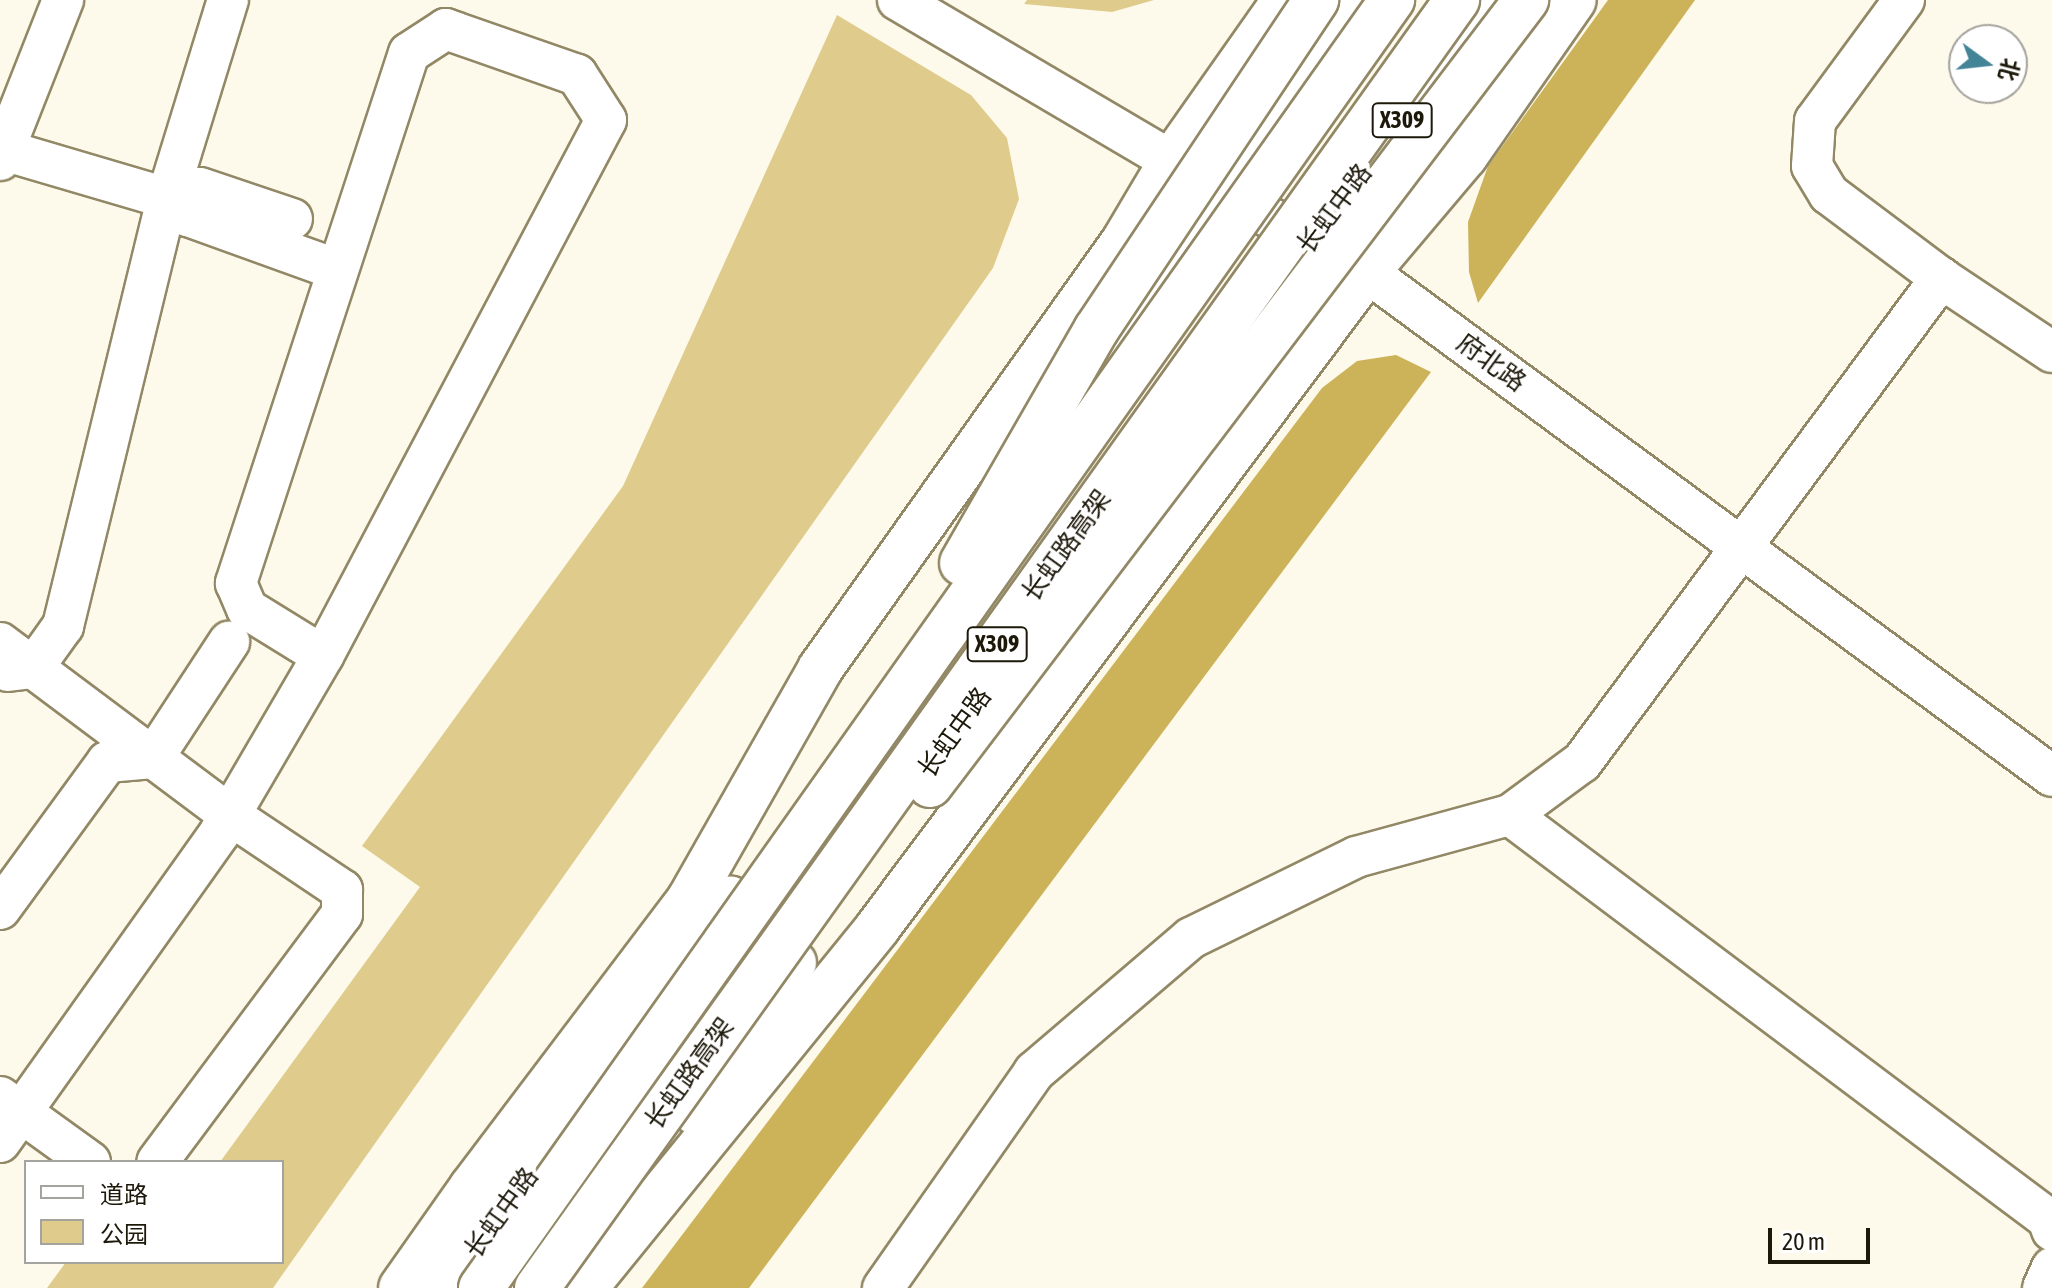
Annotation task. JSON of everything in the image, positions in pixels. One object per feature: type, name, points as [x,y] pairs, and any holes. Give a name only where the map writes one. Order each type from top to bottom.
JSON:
[{"type":"main road","points":[[401,1288],[472,1187],[689,900],[820,669],[1124,241],[1171,162],[1285,0]]},
{"type":"main road","points":[[832,790],[1096,330],[1316,0]]},
{"type":"main road","name":"长虹中路","points":[[447,1288],[873,703],[1357,0]]},
{"type":"main road","name":"长虹路高架","points":[[481,1288],[1392,0]]},
{"type":"main road","name":"长虹路高架","points":[[537,1288],[1457,0]]},
{"type":"main road","name":"长虹中路","points":[[582,1288],[839,894],[1311,241],[1493,0]]},
{"type":"main road","points":[[628,1161],[980,722],[1526,0]]},
{"type":"main road","points":[[582,1288],[878,927],[1367,272],[1465,156],[1574,0]]},
{"type":"street","points":[[63,0],[1,153],[167,198],[188,216],[338,270]]},
{"type":"street","points":[[16,670],[63,626],[167,198],[228,0]]},
{"type":"street","name":"府北路","points":[[898,0],[1171,162],[1367,272],[2052,776]]},
{"type":"street","points":[[1904,0],[1815,121],[1812,166],[1829,194],[1941,278],[2052,352]]},
{"type":"street","points":[[86,1160],[7,1117],[230,815],[323,656],[606,120],[577,75],[446,29],[409,53],[236,583],[247,609],[323,656]]},
{"type":"street","points":[[167,198],[200,188],[292,219]]},
{"type":"street","points":[[883,1288],[1034,1072],[1191,938],[1356,857],[1510,815],[1582,762],[1941,278]]},
{"type":"street","points":[[153,758],[229,642]]},
{"type":"street","points":[[0,643],[16,670],[153,758],[230,815],[342,890],[342,914],[158,1160]]},
{"type":"street","points":[[0,909],[107,762],[153,758]]},
{"type":"street","points":[[1510,815],[2048,1219],[2052,1230]]},
{"type":"street","points":[[2043,1288],[2052,1268]]},
{"type":"green space","points":[[1027,0],[1154,0],[1112,12],[1024,4]]},
{"type":"green space","points":[[837,15],[971,95],[1007,138],[1019,199],[993,268],[273,1288],[47,1288],[65,1264],[284,1264],[284,1160],[221,1160],[420,887],[362,846],[623,486]]},
{"type":"shaded area","points":[[1608,0],[1695,0],[1478,303],[1469,272],[1468,222],[1488,166]]},
{"type":"shaded area","points":[[1396,355],[1431,372],[749,1288],[642,1288],[1322,388],[1357,361]]}]
